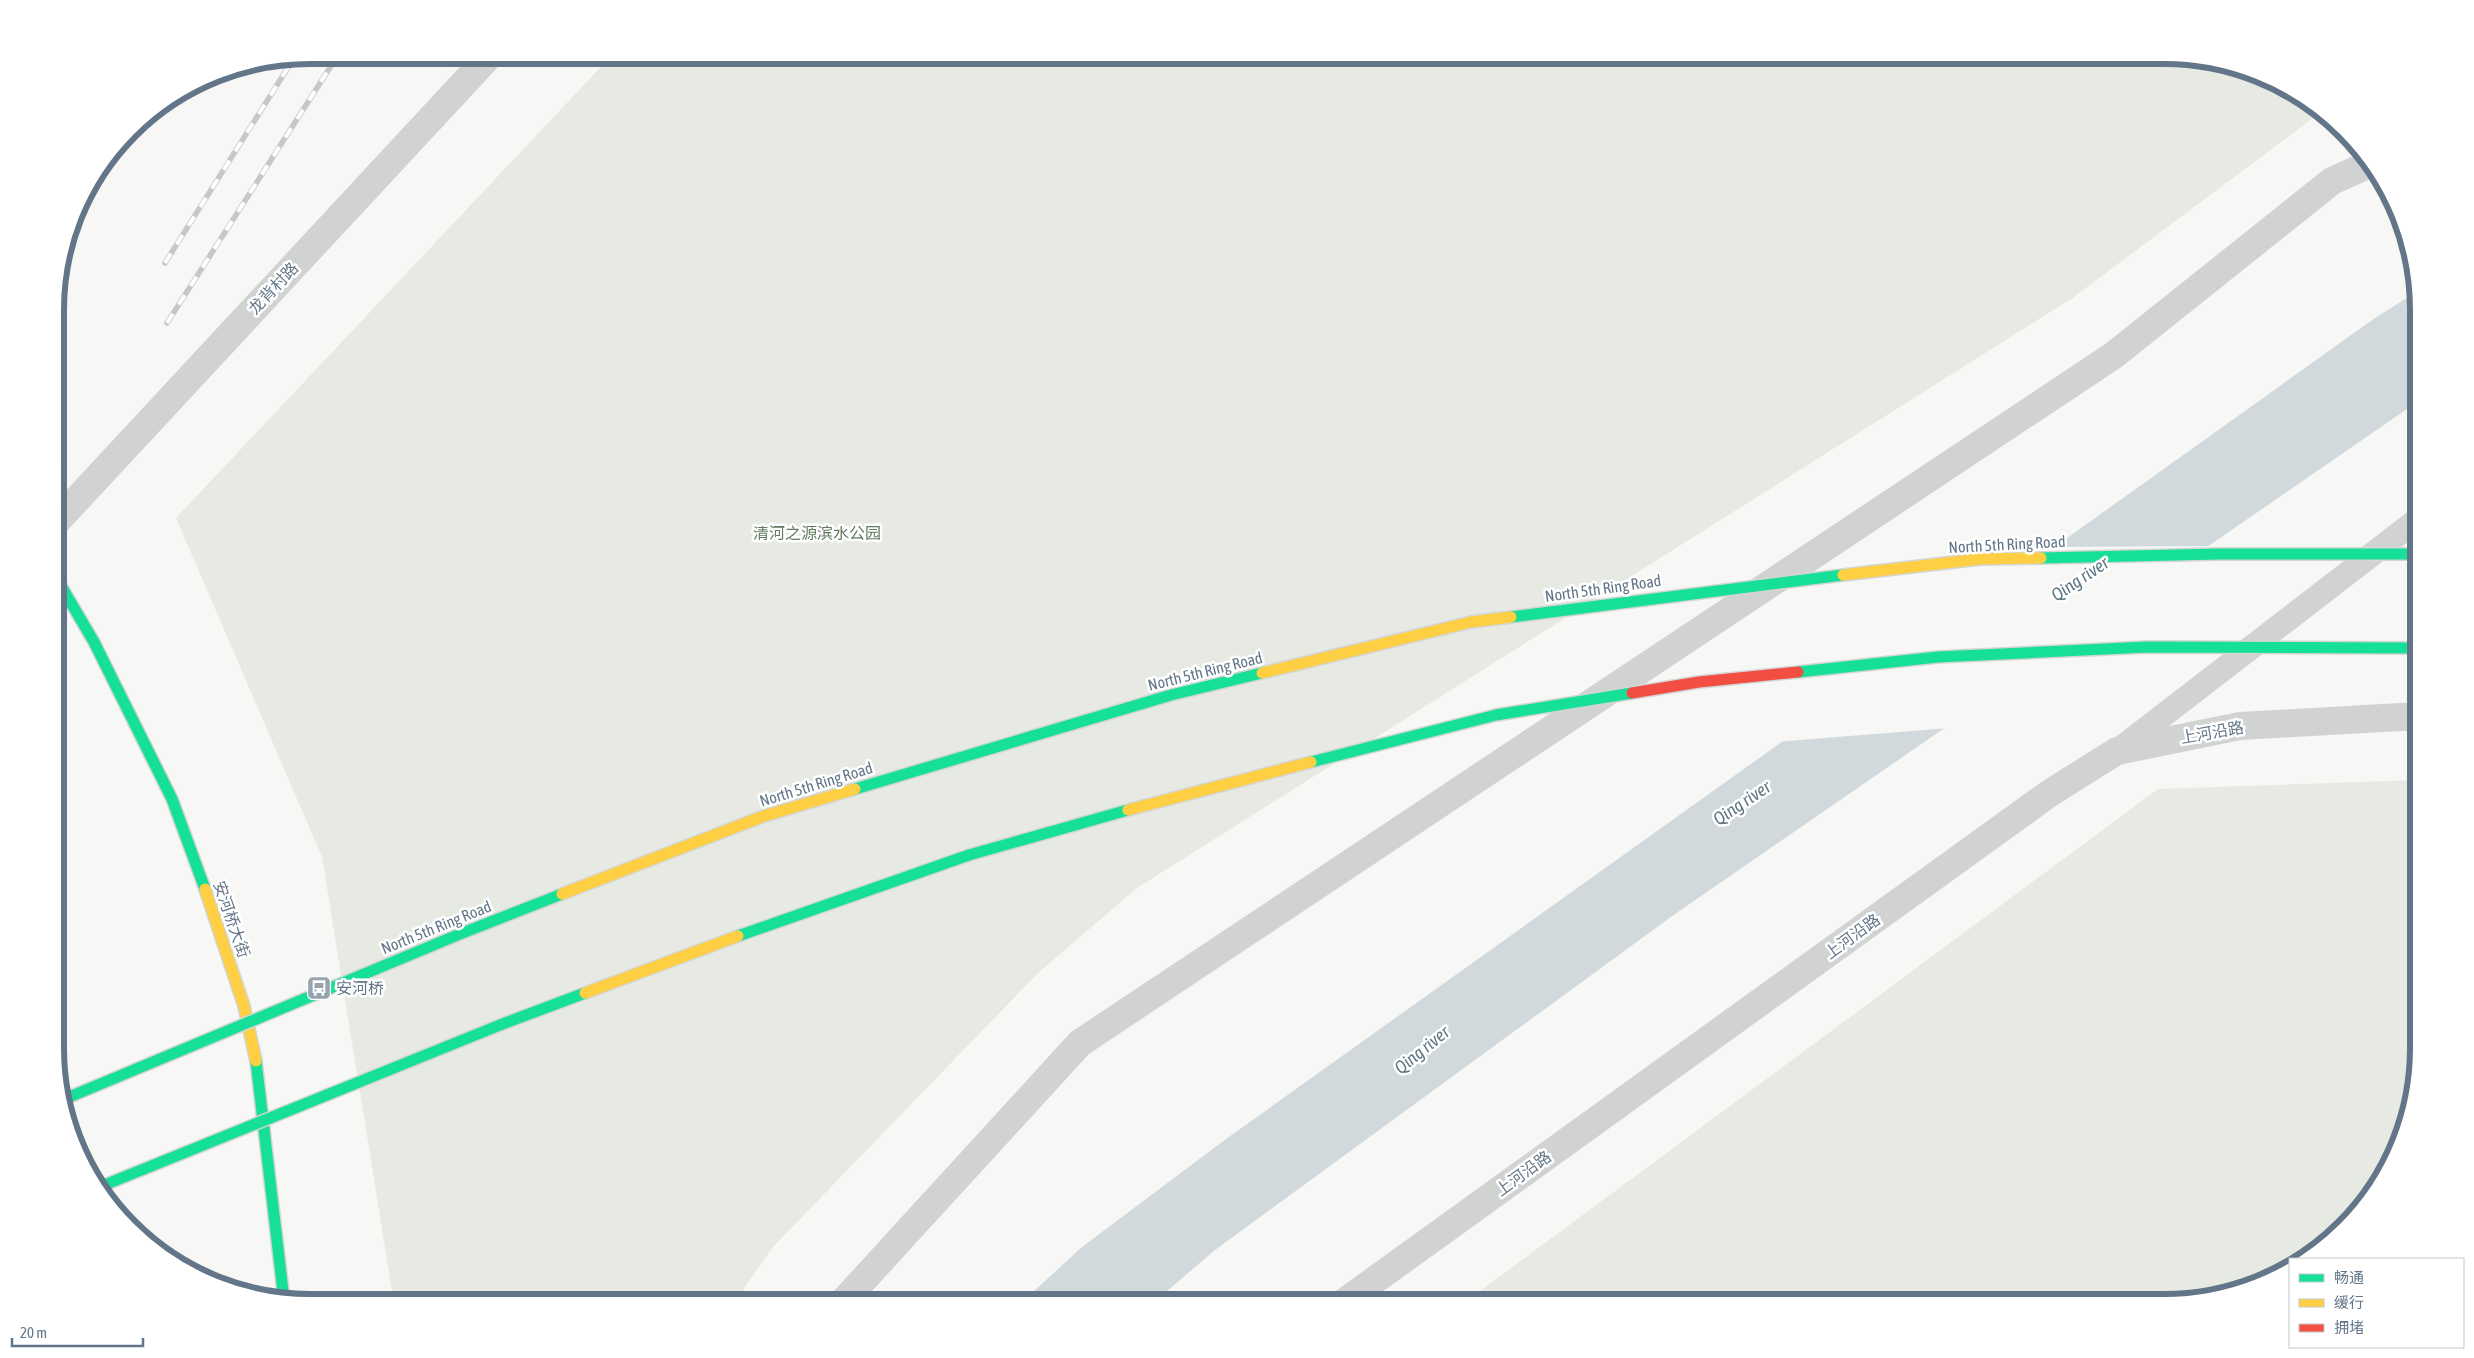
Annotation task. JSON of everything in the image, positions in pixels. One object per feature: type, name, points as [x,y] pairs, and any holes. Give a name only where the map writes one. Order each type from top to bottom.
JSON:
[{"type":"main road","name":"North 5th Ring Road","points":[[68,1097],[460,934],[764,816],[1171,695],[1471,622],[1709,590],[1980,559],[2220,554],[2410,554]]},
{"type":"main road","name":"安河桥大街","points":[[64,590],[94,642],[172,798],[215,917],[244,1006],[259,1074],[283,1293]]},
{"type":"main road","points":[[105,1185],[500,1025],[812,909],[969,855],[1206,788],[1496,715],[1699,682],[1938,657],[2147,647],[2410,648]]},
{"type":"street","name":"龙背村路","points":[[64,513],[482,64]]},
{"type":"street","points":[[850,1294],[1080,1043],[2114,355],[2332,181],[2364,167]]},
{"type":"street","name":"上河沿路","points":[[1355,1294],[2042,799],[2117,750],[2240,726],[2410,716]]},
{"type":"lane","points":[[2117,750],[2410,525]]},
{"type":"green space","name":"清河之源滨水公园","points":[[604,64],[2180,64],[2212,68],[2258,82],[2301,105],[2315,116],[2071,299],[1137,888],[1038,973],[772,1248],[740,1294],[393,1294],[322,857],[176,518]]},
{"type":"green space","points":[[2410,780],[2410,1064],[2406,1096],[2392,1142],[2369,1185],[2338,1222],[2301,1253],[2258,1276],[2212,1290],[2180,1294],[1476,1294],[2158,789]]},
{"type":"water","name":"Qing river","points":[[2410,296],[2410,407],[1675,914],[1215,1250],[1164,1294],[1031,1294],[1082,1247],[1226,1139],[2375,318]]},
{"type":"pier","points":[[2212,546],[1949,728],[1775,742],[2048,547]]},
{"type":"railway","points":[[167,323],[332,64]]},
{"type":"railway","points":[[165,263],[290,65]]},
{"type":"traffic: fast","points":[[2041,558],[2220,554],[2410,554]]},
{"type":"traffic: fast","points":[[1511,617],[1843,575]]},
{"type":"traffic: fast","points":[[64,591],[94,642],[172,799],[205,889]]},
{"type":"traffic: fast","points":[[1798,672],[1938,657],[2147,647],[2410,648]]},
{"type":"traffic: fast","points":[[855,789],[1171,695],[1262,673]]},
{"type":"traffic: fast","points":[[1311,762],[1496,715],[1632,693]]},
{"type":"traffic: fast","points":[[738,936],[969,855],[1128,810]]},
{"type":"traffic: fast","points":[[68,1097],[460,934],[562,894]]},
{"type":"traffic: fast","points":[[105,1185],[500,1025],[585,993]]},
{"type":"traffic: fast","points":[[256,1061],[283,1293]]},
{"type":"traffic: slow","points":[[1843,575],[1980,559],[2041,558]]},
{"type":"traffic: slow","points":[[1262,673],[1471,622],[1511,617]]},
{"type":"traffic: slow","points":[[1128,810],[1311,762]]},
{"type":"traffic: slow","points":[[562,894],[764,816],[855,789]]},
{"type":"traffic: slow","points":[[205,889],[244,1006],[256,1061]]},
{"type":"traffic: slow","points":[[585,993],[738,936]]},
{"type":"traffic: jam","points":[[1632,693],[1699,682],[1798,672]]},
{"type":"place","name":"安河桥","points":[[319,988]]}]
